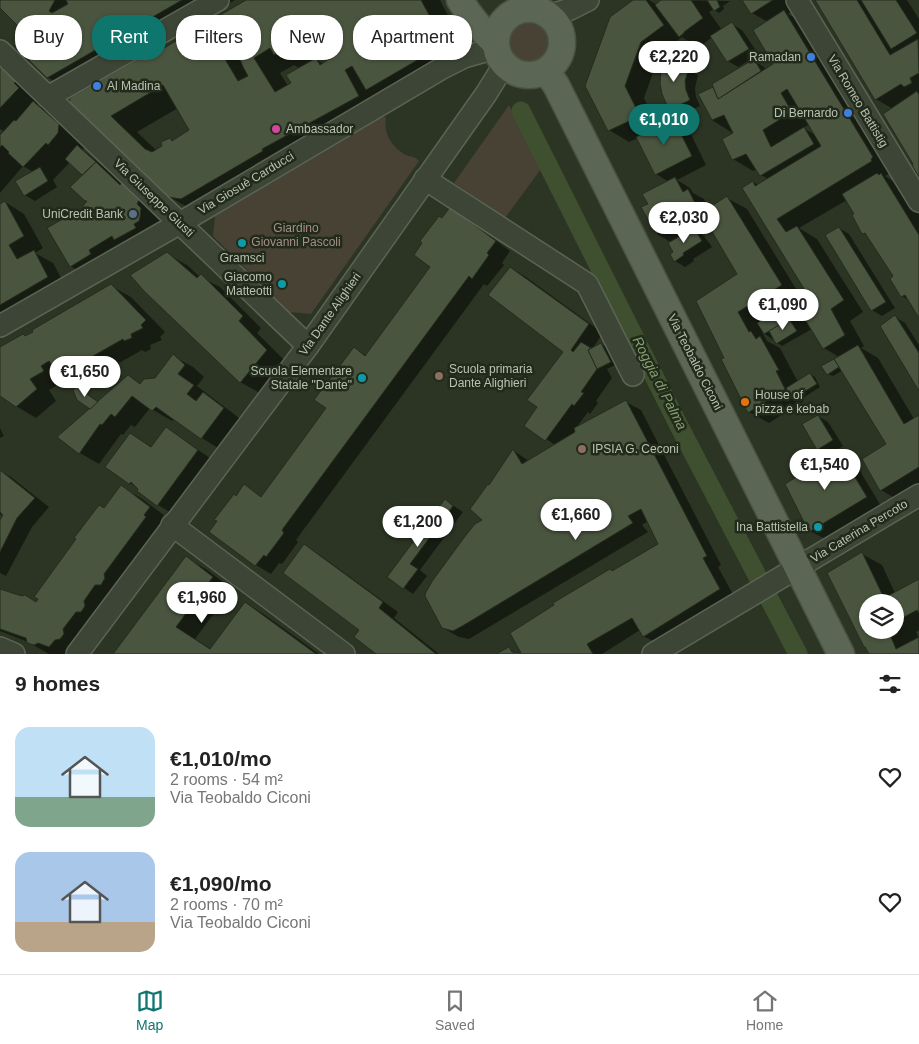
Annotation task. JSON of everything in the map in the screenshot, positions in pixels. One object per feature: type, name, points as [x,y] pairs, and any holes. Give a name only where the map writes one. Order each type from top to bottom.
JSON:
[{"type":"main road","points":[[460,0],[470,17],[511,71],[528,76],[546,71],[560,55],[561,34],[557,24],[534,8],[521,9],[506,17],[497,31],[498,52]]},
{"type":"main road","name":"Via Teobaldo Ciconi","points":[[546,71],[561,94],[841,654]]},
{"type":"street","points":[[48,97],[218,0]]},
{"type":"street","points":[[534,8],[570,9],[588,0]]},
{"type":"street","name":"Via Romeo Battistig","points":[[797,0],[919,201]]},
{"type":"street","name":"Via Giuseppe Giusti","points":[[0,51],[308,346]]},
{"type":"street","name":"Via Dante Alighieri","points":[[77,654],[308,346],[486,94],[498,52]]},
{"type":"street","name":"Via Giosuè Carducci","points":[[0,326],[180,223],[444,67],[464,57],[498,52]]},
{"type":"street","points":[[425,179],[587,284],[633,375]]},
{"type":"street","name":"Via Caterina Percoto","points":[[653,654],[919,495]]},
{"type":"street","points":[[172,525],[344,654]]},
{"type":"street","points":[[0,648],[14,654]]},
{"type":"green space","points":[[533,21],[540,24],[546,30],[549,41],[548,49],[540,58],[533,61],[525,61],[518,58],[510,49],[509,37],[512,30],[521,22]]},
{"type":"green space","points":[[509,105],[541,169],[505,218],[454,183]]},
{"type":"green space","name":"Giardino Giovanni Pascoli","points":[[384,116],[386,119],[387,135],[396,148],[419,161],[311,314],[289,312],[213,236],[215,216]]},
{"type":"building","points":[[0,0],[55,0],[49,11],[52,13],[68,4],[66,0],[182,0],[156,15],[92,15],[92,52],[82,58],[82,15],[15,15],[15,23],[0,8]]},
{"type":"building","points":[[246,0],[421,0],[429,15],[353,15],[353,60],[418,60],[366,90],[352,66],[345,70],[359,96],[262,149],[263,151],[181,199],[168,197],[94,126],[91,127],[69,106],[70,98],[136,60],[166,60],[166,47],[176,41],[176,60],[226,60],[238,81],[248,76],[240,60],[255,60],[275,92],[291,83],[286,75],[312,60],[317,60],[320,65],[328,60],[343,60],[343,15],[271,15],[271,50],[270,48],[261,54],[261,15],[220,15]],"holes":[[[163,85],[189,130],[172,141],[170,138],[161,142],[162,146],[152,152],[145,149],[111,116]]]},
{"type":"building","points":[[633,0],[646,0],[664,25],[641,42],[625,86],[640,116],[608,131],[585,86],[610,17]]},
{"type":"building","points":[[661,0],[691,0],[703,18],[679,37],[655,5]]},
{"type":"building","points":[[707,0],[717,0],[720,7],[714,11]]},
{"type":"building","points":[[742,0],[773,0],[751,14]]},
{"type":"building","points":[[815,0],[857,0],[890,55],[918,39],[919,73],[910,78],[912,83],[904,87],[901,84],[875,100]]},
{"type":"building","points":[[861,0],[896,0],[917,33],[891,49]]},
{"type":"building","points":[[784,10],[873,157],[872,161],[777,219],[786,232],[797,226],[844,300],[831,309],[845,335],[823,349],[801,313],[764,334],[757,323],[806,292],[742,188],[753,181],[755,186],[821,146],[787,89],[781,93],[792,112],[763,130],[771,147],[804,127],[814,144],[760,176],[746,154],[732,160],[722,139],[733,133],[724,115],[712,120],[698,94],[713,87],[718,99],[773,64],[753,30]]},
{"type":"building","points":[[732,22],[749,49],[727,62],[710,36]]},
{"type":"building","points":[[666,57],[689,68],[685,81],[690,100],[669,110],[662,94],[660,83]]},
{"type":"building","points":[[754,59],[761,71],[718,99],[712,84]]},
{"type":"building","points":[[29,60],[78,60],[47,78]]},
{"type":"building","points":[[0,65],[16,81],[14,83],[19,88],[0,108]]},
{"type":"building","points":[[917,91],[919,95],[919,177],[883,114]]},
{"type":"building","points":[[33,101],[59,124],[58,133],[48,145],[46,143],[23,167],[2,145],[0,147],[0,135],[14,120],[16,121]]},
{"type":"building","points":[[673,118],[692,156],[655,175],[636,137]]},
{"type":"building","points":[[77,145],[96,162],[82,175],[65,159]]},
{"type":"building","points":[[96,162],[139,200],[137,204],[141,208],[140,217],[139,221],[134,224],[136,228],[114,240],[112,236],[89,250],[91,254],[70,267],[47,228],[68,216],[70,218],[78,215],[83,220],[90,217],[84,212],[83,206],[87,201],[70,187]]},
{"type":"building","points":[[40,167],[48,181],[24,196],[15,181]]},
{"type":"building","points":[[877,173],[879,175],[881,173],[919,235],[919,318],[905,295],[901,297],[890,279],[893,276],[865,233],[862,234],[852,215],[854,214],[842,194]]},
{"type":"building","points":[[675,177],[683,192],[688,189],[698,209],[656,234],[641,207],[648,204],[642,194]]},
{"type":"building","points":[[727,196],[782,285],[738,312],[749,332],[751,331],[756,339],[760,336],[779,370],[776,371],[785,389],[748,413],[721,359],[724,358],[696,301],[737,274],[701,213]]},
{"type":"building","points":[[5,201],[24,236],[9,245],[17,259],[34,250],[48,277],[0,305],[0,204]]},
{"type":"building","name":"Scuola Elementare Statale \"Dante\"","points":[[450,207],[496,241],[487,253],[489,255],[472,279],[469,276],[282,530],[284,533],[266,557],[264,555],[255,566],[209,532],[217,521],[214,520],[234,494],[236,496],[244,484],[261,497],[326,408],[314,400],[354,347],[365,356],[430,267],[414,255],[422,243],[420,241],[439,216],[442,218]]},
{"type":"building","points":[[839,227],[886,302],[871,311],[825,235]]},
{"type":"building","points":[[694,228],[702,241],[683,253],[684,255],[674,262],[670,254],[673,252],[668,243]]},
{"type":"building","points":[[167,252],[197,278],[201,274],[243,316],[239,321],[267,350],[240,383],[144,291],[130,275]]},
{"type":"building","points":[[510,267],[589,324],[571,350],[573,352],[581,342],[591,348],[588,350],[597,369],[581,392],[584,393],[574,406],[572,404],[545,441],[524,426],[537,407],[527,400],[563,352],[488,295]]},
{"type":"building","points":[[111,284],[146,320],[141,325],[143,328],[131,334],[132,338],[124,341],[123,339],[86,360],[87,363],[80,367],[78,365],[61,376],[49,361],[41,366],[44,371],[30,379],[37,389],[16,407],[0,396],[0,347],[23,334],[25,336],[33,332],[32,330]]},
{"type":"building","points":[[895,315],[919,353],[919,391],[880,326]]},
{"type":"building","points":[[789,319],[797,331],[776,344],[769,331]]},
{"type":"building","points":[[601,343],[611,362],[597,369],[588,350]]},
{"type":"building","points":[[858,345],[904,424],[919,415],[919,467],[880,491],[862,459],[886,444],[834,359]]},
{"type":"building","points":[[173,354],[185,365],[178,374],[194,385],[187,394],[196,401],[203,392],[224,408],[201,439],[156,407],[152,411],[132,396],[115,417],[111,414],[102,425],[100,424],[79,454],[57,437],[128,375],[140,384],[144,379],[155,378]]},
{"type":"building","points":[[834,359],[839,367],[827,375],[821,366]]},
{"type":"building","points":[[810,373],[817,384],[792,399],[786,388]]},
{"type":"building","points":[[77,387],[98,402],[90,409],[77,400],[73,390]]},
{"type":"building","points":[[626,400],[707,556],[703,558],[720,589],[643,637],[632,618],[587,644],[593,654],[496,654],[509,647],[512,652],[521,653],[510,633],[554,605],[553,603],[610,569],[612,571],[658,544],[641,509],[628,516],[633,523],[464,625],[453,631],[442,628],[425,596],[426,592],[466,535],[475,524],[482,520],[470,509],[513,449],[522,464],[575,432],[574,428]]},
{"type":"building","points":[[818,415],[833,440],[817,450],[802,424]]},
{"type":"building","points":[[166,427],[198,450],[157,506],[137,491],[138,489],[131,482],[129,484],[105,467],[130,433],[151,447]]},
{"type":"building","points":[[839,451],[867,497],[809,532],[785,484]]},
{"type":"building","points":[[0,470],[35,498],[17,518],[0,552],[0,520],[3,515],[0,512]]},
{"type":"building","points":[[121,485],[150,507],[144,515],[146,517],[104,574],[105,578],[101,585],[95,585],[84,601],[85,606],[81,612],[76,612],[63,629],[64,634],[60,639],[55,640],[49,647],[38,643],[34,645],[27,643],[26,638],[0,629],[0,589],[22,596],[25,595],[36,602],[38,599],[34,597],[76,539],[74,538],[99,505],[104,508]]},
{"type":"building","points":[[445,499],[453,506],[410,564],[418,569],[403,589],[387,577]]},
{"type":"building","points":[[304,544],[383,602],[379,608],[436,654],[376,654],[354,637],[359,630],[283,573]]},
{"type":"building","points":[[862,552],[882,594],[859,594],[859,637],[827,573]]},
{"type":"building","points":[[186,556],[213,577],[176,627],[210,649],[245,602],[316,654],[113,654]]},
{"type":"building","points":[[919,579],[919,613],[917,610],[904,617],[904,594],[891,594]]},
{"type":"building","points":[[919,637],[919,654],[869,654],[860,639],[892,639],[896,649]]},
{"type":"waterway","name":"Roggia di Palma","points":[[521,111],[678,424],[798,654]]},
{"type":"place","name":"Ramadan","points":[[811,57]]},
{"type":"place","name":"Al Madina","points":[[97,86]]},
{"type":"place","name":"Di Bernardo","points":[[848,113]]},
{"type":"place","name":"Ambassador","points":[[276,129]]},
{"type":"place","name":"UniCredit Bank","points":[[133,214]]},
{"type":"place","name":"Gramsci","points":[[242,243]]},
{"type":"place","name":"Giacomo Matteotti","points":[[282,284]]},
{"type":"place","name":"Scuola primaria Dante Alighieri","points":[[439,376]]},
{"type":"place","name":"Scuola Elementare Statale \"Dante\"","points":[[362,378]]},
{"type":"place","name":"House of pizza e kebab","points":[[745,402]]},
{"type":"place","name":"IPSIA G. Ceconi","points":[[582,449]]},
{"type":"place","name":"Ina Battistella","points":[[818,527]]}]
